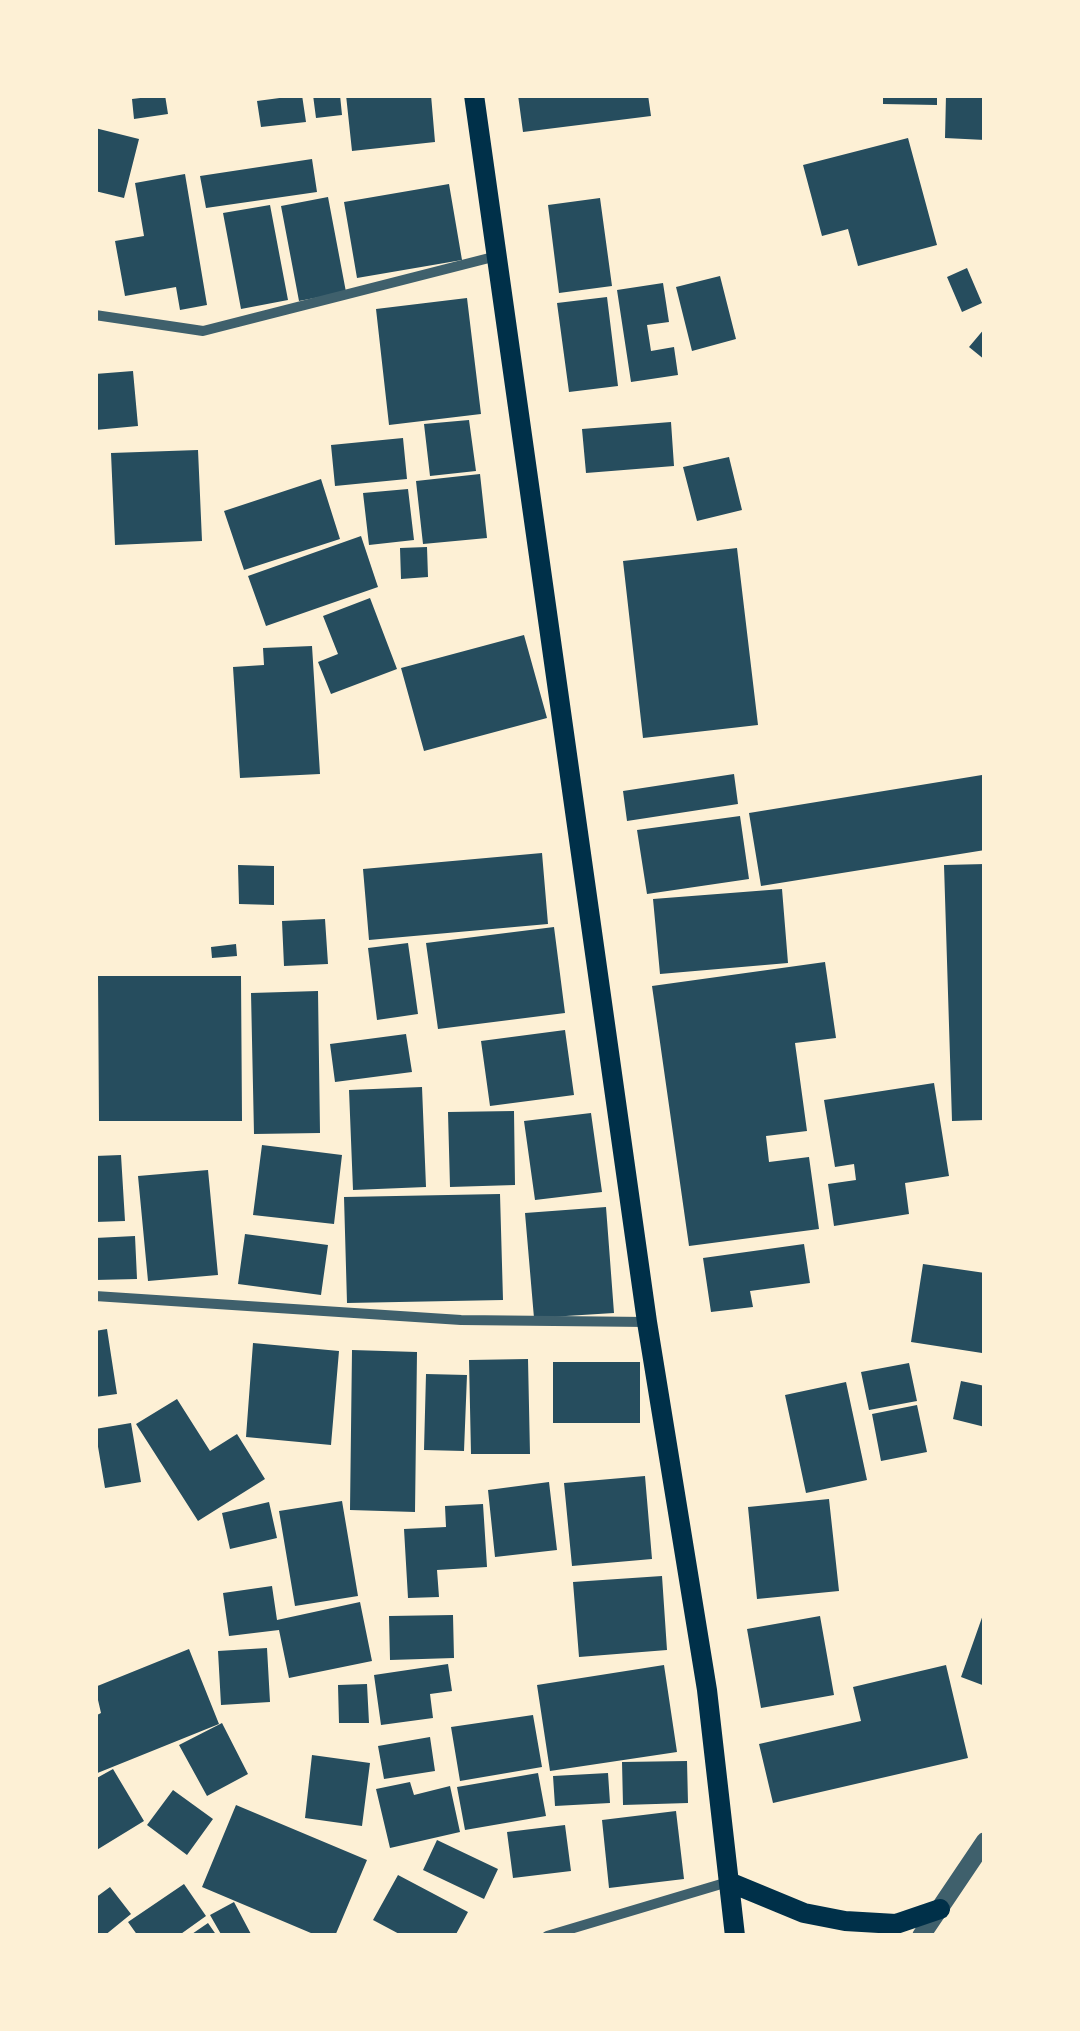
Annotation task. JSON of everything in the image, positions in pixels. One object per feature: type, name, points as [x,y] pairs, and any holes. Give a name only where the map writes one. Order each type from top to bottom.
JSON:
[{"type":"main road","points":[[474,95],[646,1322],[707,1690],[735,1936]]},
{"type":"main road","points":[[729,1882],[804,1913],[845,1922],[896,1924],[940,1909]]},
{"type":"street","points":[[95,315],[203,331],[497,256]]},
{"type":"street","points":[[95,1296],[461,1320],[646,1322]]},
{"type":"street","points":[[920,1936],[985,1841]]},
{"type":"street","points":[[547,1936],[729,1882]]},
{"type":"building","points":[[165,95],[168,114],[134,119],[132,99]]},
{"type":"building","points":[[302,95],[306,122],[261,127],[257,101]]},
{"type":"building","points":[[313,95],[340,95],[342,115],[316,118]]},
{"type":"building","points":[[346,95],[431,95],[435,142],[352,151]]},
{"type":"building","points":[[518,95],[648,95],[651,116],[523,132]]},
{"type":"building","points":[[883,95],[937,95],[937,105],[883,104]]},
{"type":"building","points":[[946,95],[985,95],[985,140],[945,138]]},
{"type":"building","points":[[95,128],[139,139],[124,198],[95,191]]},
{"type":"building","points":[[908,138],[937,245],[858,266],[848,229],[822,236],[803,165]]},
{"type":"building","points":[[312,159],[317,192],[206,208],[200,176]]},
{"type":"building","points":[[185,174],[207,305],[180,310],[176,287],[125,296],[115,241],[144,236],[135,183]]},
{"type":"building","points":[[449,184],[462,260],[357,278],[344,202]]},
{"type":"building","points":[[328,197],[346,292],[299,301],[281,206]]},
{"type":"building","points":[[600,198],[612,286],[559,293],[548,205]]},
{"type":"building","points":[[270,205],[288,300],[241,309],[223,213]]},
{"type":"building","points":[[967,268],[982,303],[962,312],[947,277]]},
{"type":"building","points":[[720,276],[736,339],[692,351],[676,287]]},
{"type":"building","points":[[663,283],[669,322],[647,325],[651,351],[674,347],[678,375],[631,382],[617,290]]},
{"type":"building","points":[[607,297],[618,386],[569,392],[557,303]]},
{"type":"building","points":[[467,298],[481,414],[389,425],[376,309]]},
{"type":"building","points":[[985,328],[985,360],[969,347]]},
{"type":"building","points":[[133,371],[138,426],[95,430],[95,374]]},
{"type":"building","points":[[469,420],[476,471],[430,476],[424,424]]},
{"type":"building","points":[[671,422],[674,466],[586,473],[582,429]]},
{"type":"building","points":[[403,438],[407,479],[335,486],[331,445]]},
{"type":"building","points":[[198,450],[202,541],[115,545],[111,453]]},
{"type":"building","points":[[729,457],[742,510],[697,521],[683,467]]},
{"type":"building","points":[[480,474],[487,538],[423,544],[416,481]]},
{"type":"building","points":[[321,479],[340,539],[244,570],[224,511]]},
{"type":"building","points":[[408,489],[414,540],[369,545],[363,493]]},
{"type":"building","points":[[361,536],[378,587],[266,626],[248,576]]},
{"type":"building","points":[[427,547],[428,577],[401,579],[400,548]]},
{"type":"building","points":[[737,548],[758,725],[643,738],[623,561]]},
{"type":"building","points":[[370,598],[397,669],[331,694],[318,662],[338,654],[323,616]]},
{"type":"building","points":[[524,635],[547,718],[424,751],[401,668]]},
{"type":"building","points":[[312,646],[320,774],[240,778],[233,667],[264,665],[263,648]]},
{"type":"building","points":[[734,774],[738,804],[627,821],[623,791]]},
{"type":"building","points":[[982,775],[985,850],[761,886],[749,813]]},
{"type":"building","points":[[740,816],[749,879],[647,894],[637,830]]},
{"type":"building","points":[[542,853],[548,924],[369,940],[363,869]]},
{"type":"building","points":[[985,864],[985,1120],[952,1121],[944,865]]},
{"type":"building","points":[[238,865],[274,866],[274,905],[239,904]]},
{"type":"building","points":[[782,889],[788,963],[660,974],[653,899]]},
{"type":"building","points":[[325,919],[328,964],[284,966],[282,921]]},
{"type":"building","points":[[554,927],[565,1013],[438,1029],[426,943]]},
{"type":"building","points":[[408,943],[418,1014],[377,1020],[368,948]]},
{"type":"building","points":[[236,944],[237,956],[212,958],[211,947]]},
{"type":"building","points":[[825,962],[836,1038],[795,1043],[807,1131],[766,1136],[769,1162],[809,1157],[819,1229],[689,1246],[652,986]]},
{"type":"building","points":[[98,976],[241,976],[242,1121],[99,1121]]},
{"type":"building","points":[[318,991],[320,1133],[254,1134],[251,993]]},
{"type":"building","points":[[565,1030],[574,1095],[490,1106],[481,1041]]},
{"type":"building","points":[[406,1034],[412,1072],[335,1082],[330,1044]]},
{"type":"building","points":[[934,1083],[949,1176],[905,1183],[909,1214],[834,1226],[828,1184],[856,1180],[854,1164],[835,1167],[824,1100]]},
{"type":"building","points":[[422,1087],[426,1187],[353,1190],[349,1090]]},
{"type":"building","points":[[514,1111],[515,1185],[450,1187],[448,1112]]},
{"type":"building","points":[[591,1113],[602,1192],[535,1200],[524,1121]]},
{"type":"building","points":[[262,1145],[342,1155],[334,1224],[253,1215]]},
{"type":"building","points":[[121,1155],[125,1221],[95,1222],[95,1156]]},
{"type":"building","points":[[208,1170],[218,1275],[148,1281],[138,1176]]},
{"type":"building","points":[[500,1194],[503,1300],[347,1303],[344,1197]]},
{"type":"building","points":[[606,1207],[614,1313],[534,1318],[525,1213]]},
{"type":"building","points":[[245,1234],[328,1245],[321,1295],[238,1284]]},
{"type":"building","points":[[135,1236],[137,1279],[95,1280],[95,1238]]},
{"type":"building","points":[[804,1244],[810,1283],[750,1291],[753,1307],[711,1312],[703,1258]]},
{"type":"building","points":[[923,1264],[985,1273],[982,1353],[911,1342]]},
{"type":"building","points":[[107,1329],[117,1394],[95,1397],[95,1331]]},
{"type":"building","points":[[253,1343],[339,1351],[331,1445],[246,1437]]},
{"type":"building","points":[[352,1350],[417,1352],[415,1512],[350,1510]]},
{"type":"building","points":[[528,1359],[530,1454],[471,1454],[469,1360]]},
{"type":"building","points":[[553,1362],[640,1362],[640,1423],[553,1423]]},
{"type":"building","points":[[909,1363],[917,1401],[869,1410],[861,1372]]},
{"type":"building","points":[[426,1374],[467,1375],[464,1451],[424,1450]]},
{"type":"building","points":[[961,1381],[985,1386],[985,1427],[953,1419]]},
{"type":"building","points":[[846,1382],[867,1480],[806,1493],[785,1395]]},
{"type":"building","points":[[177,1399],[210,1451],[237,1434],[265,1479],[198,1521],[136,1424]]},
{"type":"building","points":[[917,1405],[927,1452],[881,1461],[872,1414]]},
{"type":"building","points":[[131,1423],[141,1482],[105,1488],[95,1429]]},
{"type":"building","points":[[645,1476],[652,1559],[572,1566],[564,1483]]},
{"type":"building","points":[[549,1482],[557,1550],[495,1557],[488,1490]]},
{"type":"building","points":[[829,1499],[839,1591],[757,1599],[748,1507]]},
{"type":"building","points":[[342,1501],[358,1596],[295,1606],[279,1511]]},
{"type":"building","points":[[269,1502],[277,1538],[230,1549],[222,1513]]},
{"type":"building","points":[[483,1504],[487,1567],[437,1570],[439,1597],[408,1598],[404,1529],[446,1527],[445,1506]]},
{"type":"building","points":[[662,1576],[667,1650],[579,1657],[573,1582]]},
{"type":"building","points":[[272,1586],[277,1620],[360,1602],[372,1661],[289,1678],[279,1630],[229,1636],[223,1593]]},
{"type":"building","points":[[985,1609],[985,1686],[961,1677]]},
{"type":"building","points":[[453,1615],[454,1658],[390,1660],[389,1616]]},
{"type":"building","points":[[820,1616],[834,1695],[761,1708],[747,1629]]},
{"type":"building","points":[[267,1648],[270,1702],[221,1705],[218,1651]]},
{"type":"building","points":[[189,1649],[219,1724],[95,1774],[95,1716],[101,1713],[95,1687]]},
{"type":"building","points":[[448,1664],[452,1691],[430,1694],[433,1718],[381,1725],[374,1675]]},
{"type":"building","points":[[664,1665],[677,1752],[550,1771],[537,1685]]},
{"type":"building","points":[[946,1665],[968,1758],[773,1803],[759,1744],[861,1721],[853,1687]]},
{"type":"building","points":[[367,1684],[369,1723],[339,1723],[338,1685]]},
{"type":"building","points":[[533,1715],[542,1767],[460,1781],[451,1727]]},
{"type":"building","points":[[222,1723],[248,1774],[207,1796],[179,1745]]},
{"type":"building","points":[[430,1737],[435,1771],[384,1779],[378,1746]]},
{"type":"building","points":[[312,1755],[370,1763],[362,1826],[305,1818]]},
{"type":"building","points":[[687,1761],[688,1803],[623,1805],[622,1762]]},
{"type":"building","points":[[113,1769],[144,1821],[95,1851],[95,1779]]},
{"type":"building","points":[[538,1773],[546,1816],[465,1830],[457,1787]]},
{"type":"building","points":[[608,1773],[610,1803],[555,1806],[553,1776]]},
{"type":"building","points":[[410,1782],[414,1795],[450,1786],[460,1832],[390,1848],[376,1789]]},
{"type":"building","points":[[173,1790],[213,1819],[187,1855],[147,1825]]},
{"type":"building","points":[[236,1805],[367,1860],[335,1936],[318,1936],[202,1887]]},
{"type":"building","points":[[676,1811],[684,1879],[609,1888],[602,1820]]},
{"type":"building","points":[[565,1825],[571,1871],[513,1878],[507,1832]]},
{"type":"building","points":[[437,1840],[498,1869],[484,1899],[423,1870]]},
{"type":"building","points":[[398,1875],[468,1912],[455,1936],[403,1936],[373,1920]]},
{"type":"building","points":[[184,1884],[206,1916],[178,1936],[138,1936],[128,1922]]},
{"type":"building","points":[[110,1887],[131,1914],[104,1936],[95,1936],[95,1898]]},
{"type":"building","points":[[234,1902],[252,1936],[222,1936],[210,1915]]},
{"type":"building","points":[[208,1923],[217,1936],[189,1936]]}]
